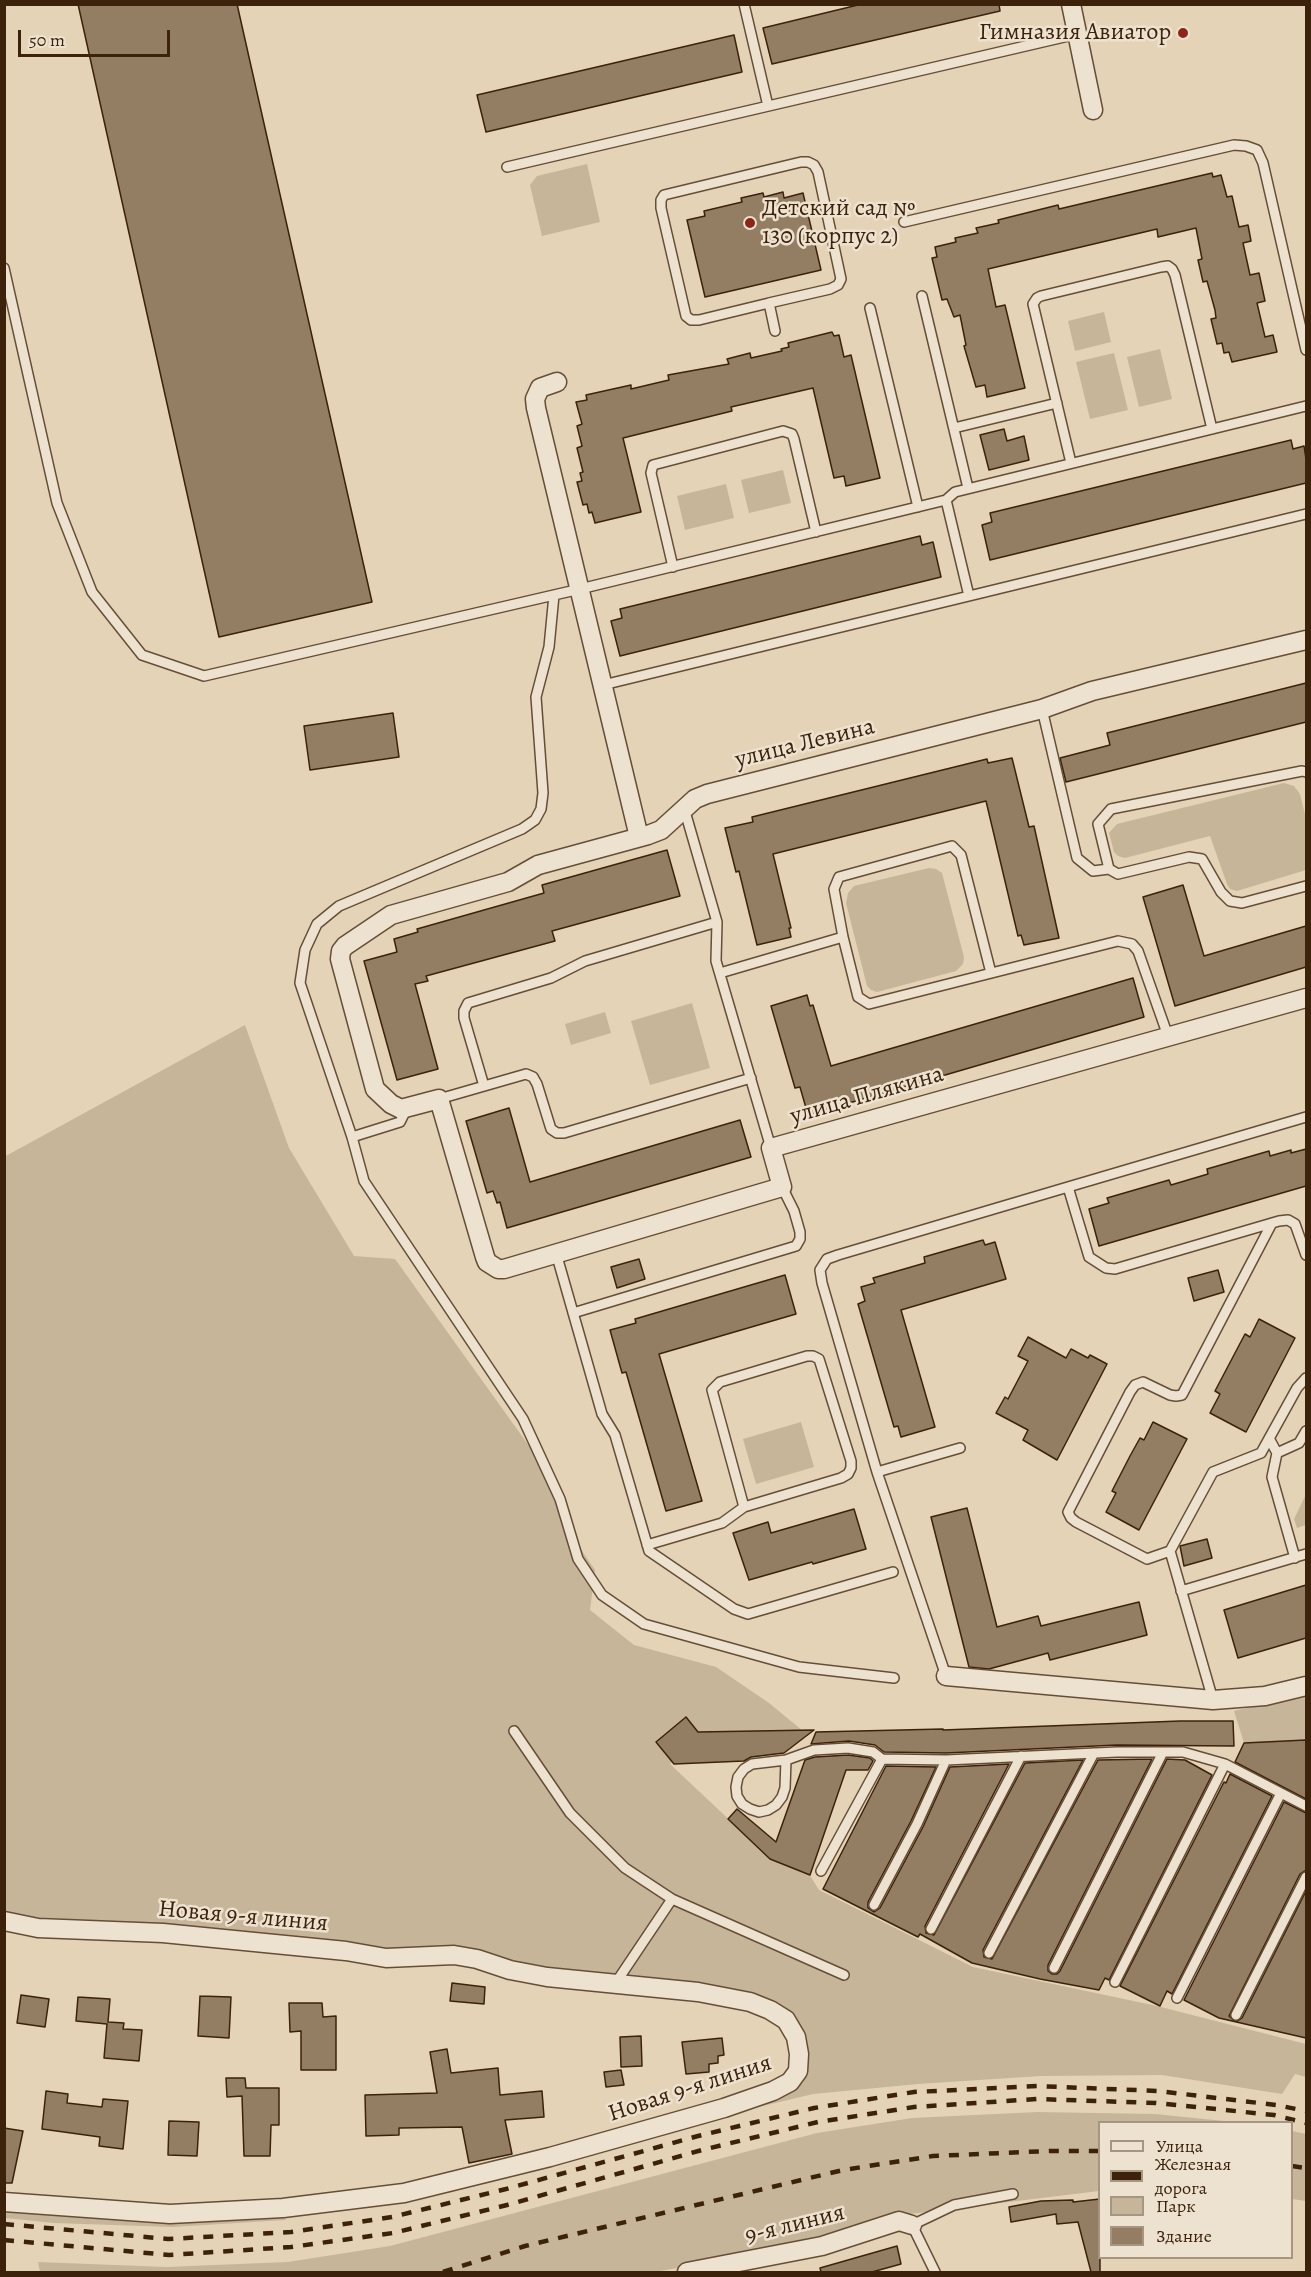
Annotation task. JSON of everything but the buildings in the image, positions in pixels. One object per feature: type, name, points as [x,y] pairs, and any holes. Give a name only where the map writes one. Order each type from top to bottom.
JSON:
[{"type":"street","points":[[1071,4],[1093,110]]},
{"type":"street","points":[[557,382],[540,388],[535,399],[536,408],[639,837]]},
{"type":"street","name":"улица Левина","points":[[407,1108],[396,1107],[375,1089],[341,966],[341,951],[391,915],[508,882],[538,865],[661,830],[695,799],[707,794],[1042,709],[1092,691],[1306,640]]},
{"type":"street","name":"улица Плякина","points":[[782,1187],[771,1148],[1306,998]]},
{"type":"street","points":[[407,1108],[439,1099],[485,1257],[491,1266],[504,1269],[782,1187]]},
{"type":"street","points":[[946,1676],[1213,1700],[1265,1696],[1306,1686]]},
{"type":"street","name":"Новая 9-я линия","points":[[4,1921],[38,1929],[163,1933],[346,1951],[386,1958],[454,1955],[547,1977],[698,1992],[750,2002],[770,2010],[786,2020],[796,2037],[799,2054],[798,2071],[790,2082],[773,2091],[724,2108],[550,2157],[404,2193],[283,2208],[170,2214],[4,2202]]},
{"type":"street","name":"9-я линия","points":[[687,2272],[822,2246],[899,2221],[912,2225]]},
{"type":"lane","points":[[744,4],[768,106]]},
{"type":"lane","points":[[507,167],[1077,34]]},
{"type":"lane","points":[[904,222],[1234,145],[1246,146],[1257,150],[1263,163],[1306,350]]},
{"type":"lane","points":[[801,162],[814,165],[818,172],[841,279],[830,289],[769,303],[699,320],[691,320],[686,316],[661,208],[664,195],[801,162]]},
{"type":"lane","points":[[1071,463],[1034,304],[1037,298],[1168,266],[1175,275],[1212,429]]},
{"type":"lane","points":[[4,268],[57,503],[92,592],[142,655],[204,676],[816,532],[946,500],[955,492],[968,488],[1306,406]]},
{"type":"lane","points":[[922,296],[968,488]]},
{"type":"lane","points":[[769,303],[775,331]]},
{"type":"lane","points":[[870,308],[918,507]]},
{"type":"lane","points":[[954,428],[1057,403]]},
{"type":"lane","points":[[673,567],[651,473],[653,465],[783,431],[792,434],[794,439],[816,532]]},
{"type":"lane","points":[[946,500],[969,596]]},
{"type":"lane","points":[[603,685],[1306,514]]},
{"type":"lane","points":[[554,595],[549,647],[536,697],[543,793],[541,809],[535,820],[522,829],[339,906],[318,924],[305,950],[300,983],[352,1137],[364,1181],[523,1419],[560,1499],[578,1559],[602,1595],[644,1624],[799,1667],[894,1678]]},
{"type":"lane","points":[[1042,709],[1077,858],[1093,871],[1109,868]]},
{"type":"lane","points":[[1306,772],[1111,809],[1098,824],[1109,868],[1118,874],[1189,857],[1202,859],[1221,892],[1230,901],[1242,903],[1306,886]]},
{"type":"lane","points":[[684,808],[717,922],[716,961],[771,1148]]},
{"type":"lane","points":[[992,973],[961,855],[952,846],[839,877],[834,889],[843,937],[858,997],[869,1004],[992,973],[1118,941],[1132,944],[1138,951],[1168,1036]]},
{"type":"lane","points":[[484,1086],[464,1018],[464,1011],[468,1003],[551,978],[585,960],[717,922]]},
{"type":"lane","points":[[720,973],[843,937]]},
{"type":"lane","points":[[439,1099],[526,1074],[533,1077],[537,1084],[551,1130],[564,1133],[751,1078]]},
{"type":"lane","points":[[352,1137],[400,1122],[407,1108]]},
{"type":"lane","points":[[946,1676],[877,1472],[822,1283],[820,1270],[827,1259],[1306,1117]]},
{"type":"lane","points":[[573,1313],[796,1246],[800,1239],[800,1232],[794,1211],[782,1187]]},
{"type":"lane","points":[[1068,1187],[1089,1257],[1111,1269],[1288,1220],[1296,1224],[1306,1255]]},
{"type":"lane","points":[[1272,1223],[1182,1395],[1170,1395],[1143,1382],[1136,1384],[1068,1512],[1071,1518],[1147,1559],[1170,1551],[1213,1472],[1261,1453],[1297,1388],[1306,1378]]},
{"type":"lane","points":[[556,1253],[602,1414],[615,1435],[646,1545],[656,1556],[734,1609],[748,1614],[893,1572]]},
{"type":"lane","points":[[646,1545],[722,1522],[744,1507],[848,1474],[851,1461],[819,1359],[813,1356],[720,1382],[712,1390],[744,1507]]},
{"type":"lane","points":[[1277,1453],[1299,1443],[1306,1431]]},
{"type":"lane","points":[[1270,1440],[1277,1453],[1272,1477],[1295,1558]]},
{"type":"lane","points":[[877,1472],[960,1448]]},
{"type":"lane","points":[[1170,1551],[1213,1700]]},
{"type":"lane","points":[[1181,1591],[1306,1554]]},
{"type":"lane","points":[[514,1731],[570,1813],[625,1868],[672,1899],[844,1975]]},
{"type":"lane","points":[[786,1760],[784,1788],[782,1797],[776,1805],[759,1812],[742,1804],[737,1796],[738,1777],[752,1764],[786,1760],[814,1750],[848,1748],[873,1752],[882,1759],[946,1760],[1094,1753],[1183,1752],[1225,1764],[1306,1806]]},
{"type":"lane","points":[[1054,1968],[1163,1752]]},
{"type":"lane","points":[[990,1953],[1094,1753]]},
{"type":"lane","points":[[931,1929],[1021,1756]]},
{"type":"lane","points":[[821,1871],[882,1759]]},
{"type":"lane","points":[[874,1905],[917,1824],[946,1760]]},
{"type":"lane","points":[[1115,1982],[1225,1764]]},
{"type":"lane","points":[[1177,1998],[1281,1793]]},
{"type":"lane","points":[[1236,2015],[1306,1877]]},
{"type":"lane","points":[[615,1984],[672,1899]]},
{"type":"lane","points":[[935,2272],[912,2225],[954,2205],[1013,2194]]},
{"type":"green space","points":[[587,164],[600,222],[542,236],[530,185],[537,176]]},
{"type":"green space","points":[[1104,312],[1111,342],[1075,351],[1068,321]]},
{"type":"green space","points":[[1160,349],[1172,399],[1139,407],[1127,357]]},
{"type":"green space","points":[[1114,353],[1128,410],[1090,419],[1076,362]]},
{"type":"green space","points":[[783,470],[791,503],[749,513],[741,480]]},
{"type":"green space","points":[[726,484],[734,518],[685,530],[677,496]]},
{"type":"green space","points":[[1284,783],[1294,786],[1300,794],[1306,818],[1306,870],[1237,891],[1230,889],[1227,884],[1210,836],[1125,858],[1114,852],[1109,833],[1117,824]]},
{"type":"green space","points":[[929,868],[942,873],[964,957],[963,964],[956,971],[877,992],[871,990],[867,986],[846,903],[848,893],[854,886]]},
{"type":"green space","points":[[692,1003],[710,1068],[650,1085],[631,1021]]},
{"type":"green space","points":[[605,1012],[611,1033],[571,1045],[565,1024]]},
{"type":"green space","points":[[245,1025],[289,1148],[354,1256],[395,1259],[542,1464],[563,1523],[595,1570],[590,1610],[634,1645],[716,1667],[769,1703],[803,1731],[707,1732],[670,1764],[772,1860],[809,1874],[819,1890],[973,1967],[1157,2006],[1306,2044],[1306,2077],[1295,2074],[1282,2094],[1162,2075],[1041,2076],[813,2094],[729,2114],[803,2083],[809,2064],[774,2005],[386,1952],[41,1922],[5,1913],[4,1157]]},
{"type":"green space","points":[[801,1422],[814,1467],[756,1484],[743,1439]]},
{"type":"green space","points":[[1306,1494],[1306,1525],[1297,1528],[1294,1519]]},
{"type":"green space","points":[[1306,1695],[1306,1740],[1244,1743],[1234,1711]]},
{"type":"green space","points":[[1038,2112],[1155,2114],[1224,2121],[1098,2121],[1098,2191],[910,2214],[814,2243],[655,2272],[40,2272],[38,2262],[166,2267],[288,2262],[390,2246],[817,2133],[912,2118]]},
{"type":"green space","points":[[1293,2131],[1306,2134],[1306,2201],[1293,2199]]},
{"type":"green space","points":[[5,2199],[170,2210],[268,2205],[286,2220],[172,2227],[54,2223],[5,2218]]},
{"type":"railway","points":[[4,2224],[168,2239],[291,2232],[392,2217],[506,2189],[698,2136],[814,2108],[914,2092],[1037,2086],[1158,2091],[1276,2105],[1306,2111]]},
{"type":"railway","points":[[4,2240],[169,2255],[291,2247],[393,2233],[507,2205],[702,2150],[818,2122],[914,2107],[1037,2099],[1156,2103],[1274,2115],[1306,2123]]},
{"type":"railway","points":[[443,2272],[525,2246],[843,2170],[933,2156],[1098,2151]]},
{"type":"railway","points":[[1293,2166],[1306,2168]]},
{"type":"place","name":"Гимназия Авиатор","points":[[1183,33]]},
{"type":"place","name":"Детский сад № 130 (корпус 2)","points":[[750,223]]}]
